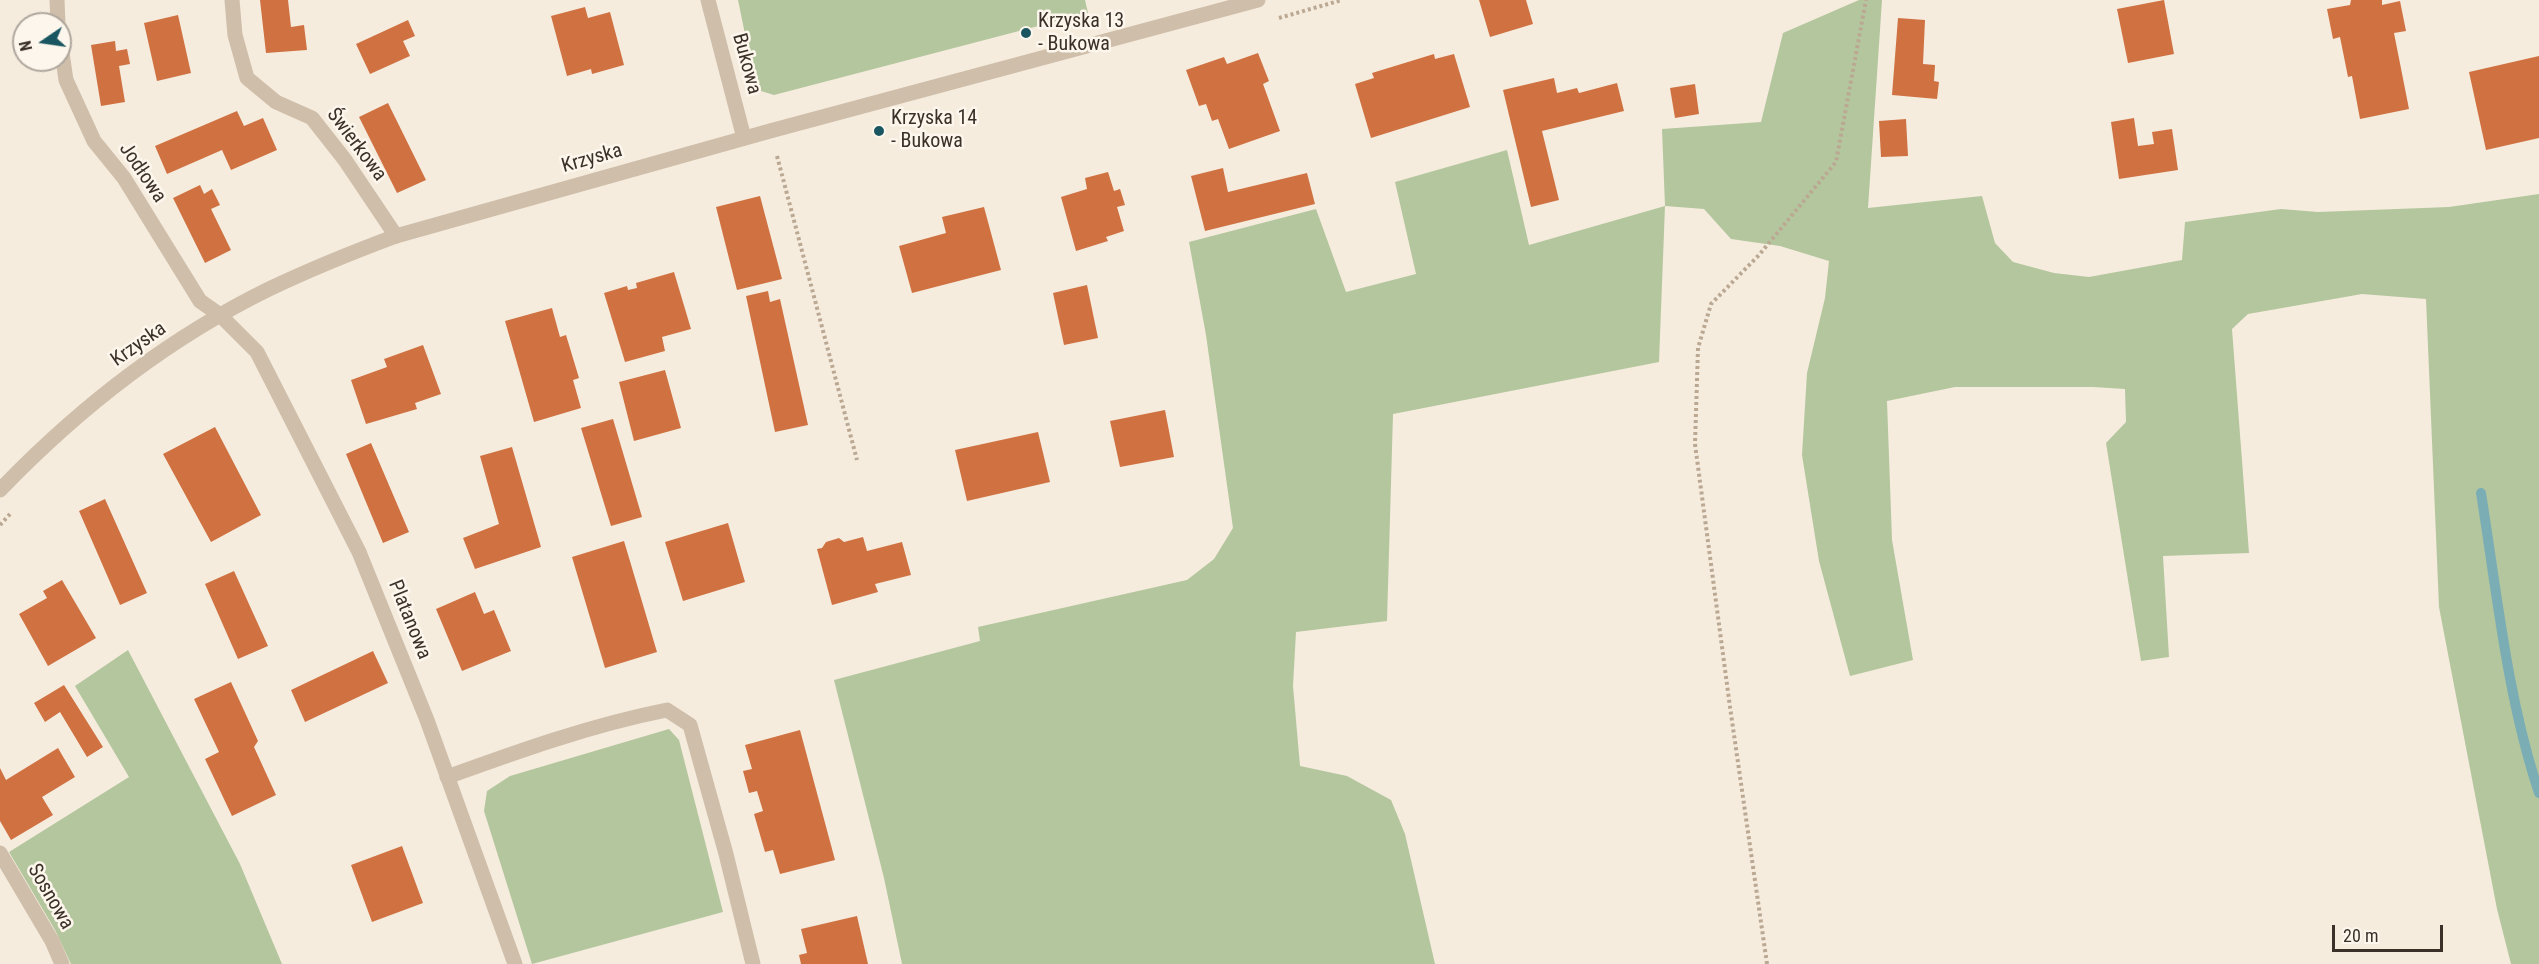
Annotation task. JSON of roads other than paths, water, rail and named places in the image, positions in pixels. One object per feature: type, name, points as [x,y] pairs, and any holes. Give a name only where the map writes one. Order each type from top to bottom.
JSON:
[{"type":"street","name":"Świerkowa","points":[[232,0],[235,35],[247,78],[276,102],[312,118],[345,160],[396,236]]},
{"type":"street","name":"Bukowa","points":[[708,0],[744,138]]},
{"type":"street","name":"Krzyska","points":[[0,490],[70,423],[107,393],[220,315],[302,273],[396,236],[770,130],[1258,0]]},
{"type":"street","name":"Jodłowa","points":[[65,72],[66,80],[94,141],[124,178],[200,301],[220,315]]},
{"type":"street","name":"Platanowa","points":[[220,315],[257,352],[359,552],[447,777],[515,964]]},
{"type":"street","points":[[447,777],[523,749],[630,718],[667,711],[690,725],[726,854],[753,964]]},
{"type":"street","name":"Sosnowa","points":[[0,853],[52,941],[62,964]]},
{"type":"waterway","points":[[2481,493],[2511,682],[2528,757],[2539,793]]},
{"type":"place","name":"Krzyska 13 - Bukowa","points":[[1026,33]]},
{"type":"place","name":"Krzyska 14 - Bukowa","points":[[879,131]]}]
